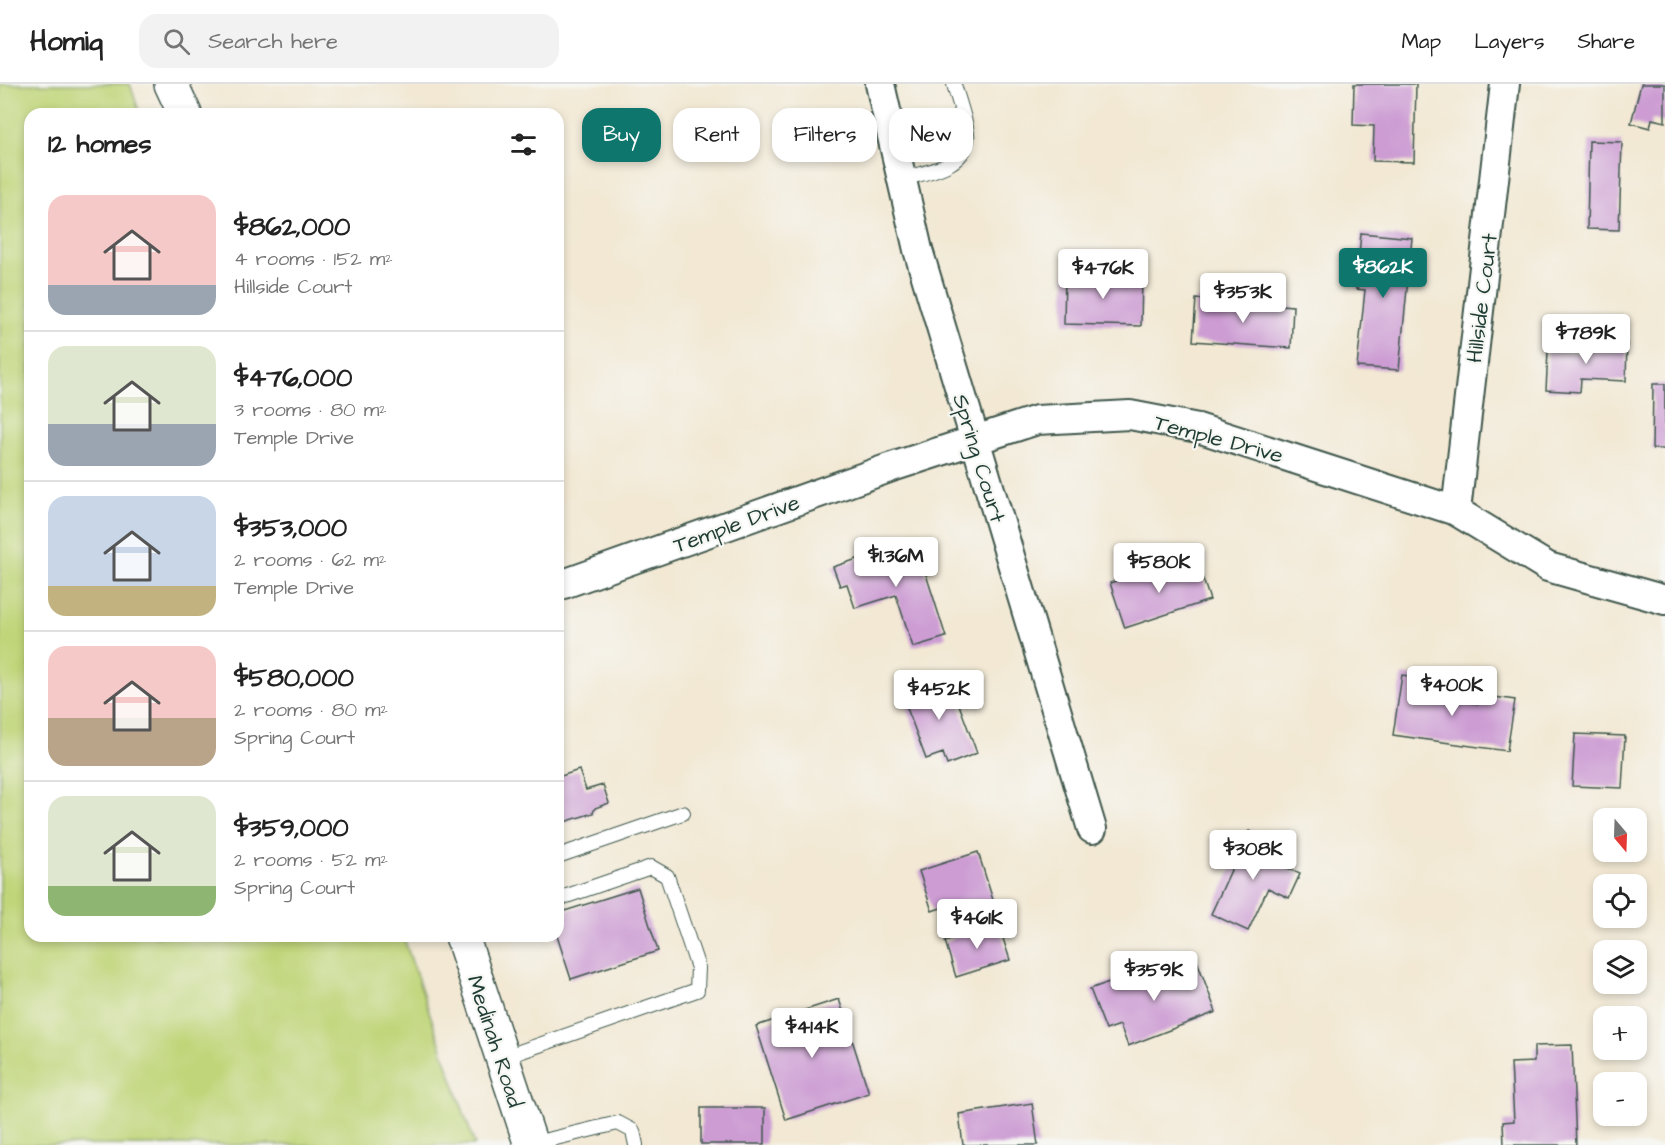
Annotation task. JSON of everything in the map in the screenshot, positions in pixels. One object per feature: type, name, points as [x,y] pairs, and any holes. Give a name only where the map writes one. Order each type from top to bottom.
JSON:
[{"type":"main road","points":[[171,84],[181,108]]},
{"type":"main road","name":"Medinah Road","points":[[464,942],[531,1145]]},
{"type":"street","name":"Spring Court","points":[[880,84],[918,250],[1092,828]]},
{"type":"street","name":"Hillside Court","points":[[1456,511],[1505,84]]},
{"type":"street","name":"Temple Drive","points":[[564,584],[974,439],[1038,420],[1130,415],[1198,428],[1456,511],[1548,567],[1665,600]]},
{"type":"lane","points":[[901,179],[937,170],[959,158],[967,140],[954,84]]},
{"type":"lane","points":[[564,854],[682,813]]},
{"type":"lane","points":[[502,1058],[697,990],[698,968],[667,876],[651,867],[564,897]]},
{"type":"lane","points":[[531,1145],[618,1123],[633,1131],[636,1145]]},
{"type":"green space","points":[[0,84],[130,84],[138,108],[24,108],[24,942],[405,942],[475,1145],[0,1145]]},
{"type":"building","points":[[1354,84],[1416,84],[1414,162],[1373,161],[1374,126],[1353,125]]},
{"type":"building","points":[[1641,84],[1665,84],[1665,122],[1652,119],[1650,128],[1631,123]]},
{"type":"building","points":[[1589,141],[1622,142],[1619,230],[1587,229]]},
{"type":"building","points":[[1361,233],[1412,238],[1399,370],[1357,367],[1365,290],[1356,289]]},
{"type":"building","points":[[1065,274],[1142,276],[1141,326],[1064,324]]},
{"type":"building","points":[[1196,299],[1293,306],[1291,348],[1193,341]]},
{"type":"building","points":[[1579,341],[1627,343],[1626,381],[1581,379],[1580,392],[1546,390],[1548,351],[1578,352]]},
{"type":"building","points":[[1653,384],[1665,384],[1665,449],[1652,449]]},
{"type":"building","points":[[915,540],[946,637],[913,647],[896,595],[855,608],[847,584],[840,586],[833,567]]},
{"type":"building","points":[[1197,561],[1210,600],[1125,628],[1110,583],[1139,573],[1141,579]]},
{"type":"building","points":[[948,675],[977,753],[947,765],[943,753],[926,759],[901,692]]},
{"type":"building","points":[[1402,675],[1439,680],[1436,698],[1479,704],[1481,695],[1515,700],[1507,751],[1393,735]]},
{"type":"building","points":[[1575,734],[1625,736],[1622,788],[1572,786]]},
{"type":"building","points":[[579,770],[586,790],[603,785],[609,803],[595,808],[593,813],[564,822],[564,775]]},
{"type":"building","points":[[1249,831],[1285,848],[1278,864],[1300,874],[1289,898],[1268,888],[1248,931],[1211,914]]},
{"type":"building","points":[[978,852],[998,916],[960,928],[952,904],[932,911],[919,871]]},
{"type":"building","points":[[638,888],[658,951],[571,979],[559,942],[564,942],[564,911]]},
{"type":"building","points":[[998,923],[1010,960],[956,977],[945,941]]},
{"type":"building","points":[[1196,958],[1216,1012],[1128,1046],[1120,1025],[1106,1030],[1090,989],[1134,973],[1137,981]]},
{"type":"building","points":[[839,999],[869,1093],[786,1120],[756,1026]]},
{"type":"building","points":[[1572,1045],[1576,1145],[1504,1145],[1503,1122],[1514,1121],[1511,1063],[1534,1062],[1534,1046]]},
{"type":"building","points":[[1032,1103],[1038,1145],[963,1145],[959,1114]]},
{"type":"building","points":[[701,1108],[765,1108],[765,1144],[701,1144]]}]
